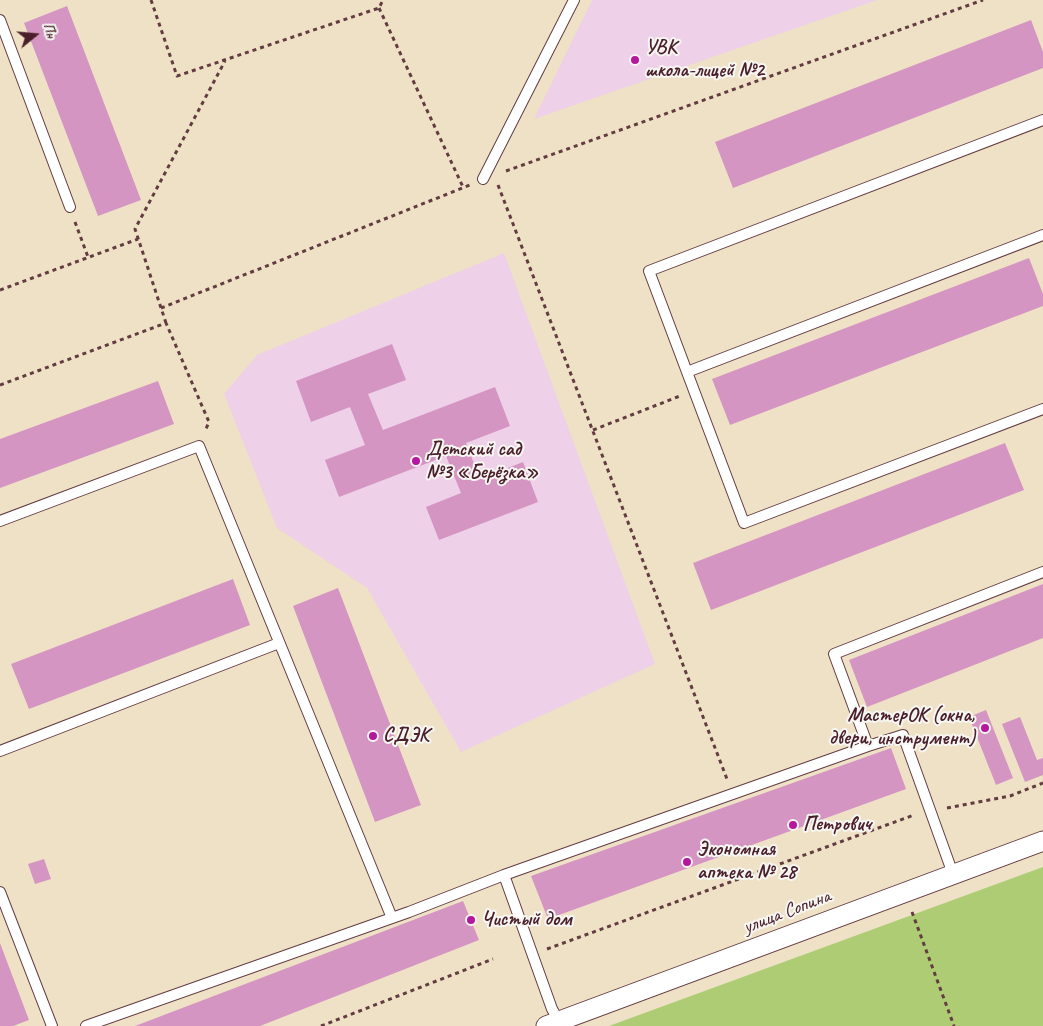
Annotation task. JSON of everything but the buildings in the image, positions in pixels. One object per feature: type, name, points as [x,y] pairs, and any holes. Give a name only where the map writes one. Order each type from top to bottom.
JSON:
[{"type":"street","name":"улица Сопина","points":[[553,1024],[1043,841]]},
{"type":"lane","points":[[483,179],[574,0]]},
{"type":"lane","points":[[0,20],[70,207]]},
{"type":"lane","points":[[1043,120],[649,271],[744,523],[1043,409]]},
{"type":"lane","points":[[687,372],[1043,235]]},
{"type":"lane","points":[[0,520],[199,446],[392,918]]},
{"type":"lane","points":[[868,746],[834,654],[1043,572]]},
{"type":"lane","points":[[0,751],[279,643]]},
{"type":"lane","points":[[86,1026],[392,918],[504,875],[903,735],[953,874]]},
{"type":"lane","points":[[504,875],[552,1009],[553,1024]]},
{"type":"lane","points":[[0,892],[52,1026]]},
{"type":"path","points":[[151,0],[177,76],[379,8]]},
{"type":"path","points":[[382,0],[379,8],[463,187]]},
{"type":"path","points":[[161,308],[483,179],[983,0]]},
{"type":"path","points":[[199,446],[209,422],[166,323],[135,229],[225,60]]},
{"type":"path","points":[[494,175],[733,794]]},
{"type":"path","points":[[70,207],[88,258]]},
{"type":"path","points":[[0,290],[138,239]]},
{"type":"path","points":[[0,385],[166,323]]},
{"type":"path","points":[[593,430],[694,391]]},
{"type":"path","points":[[543,951],[914,815],[1010,796],[1043,783]]},
{"type":"path","points":[[904,892],[954,1026]]},
{"type":"path","points":[[321,1026],[493,959]]},
{"type":"shaded area","name":"УВК школа-лицей №2","points":[[592,0],[877,0],[534,119]]},
{"type":"shaded area","name":"Детский сад №3 «Берёзка»","points":[[504,253],[655,664],[461,752],[367,588],[277,528],[224,394],[257,355]]},
{"type":"green space","points":[[1043,867],[1043,1026],[609,1026]]},
{"type":"place","name":"УВК школа-лицей №2","points":[[635,60]]},
{"type":"place","name":"Детский сад №3 «Берёзка»","points":[[416,461]]},
{"type":"place","name":"МастерОК (окна, двери, инструмент)","points":[[985,728]]},
{"type":"place","name":"СДЭК","points":[[373,736]]},
{"type":"place","name":"Петрович","points":[[793,825]]},
{"type":"place","name":"Экономная аптека № 28","points":[[687,862]]},
{"type":"place","name":"Чистый дом","points":[[471,920]]}]
